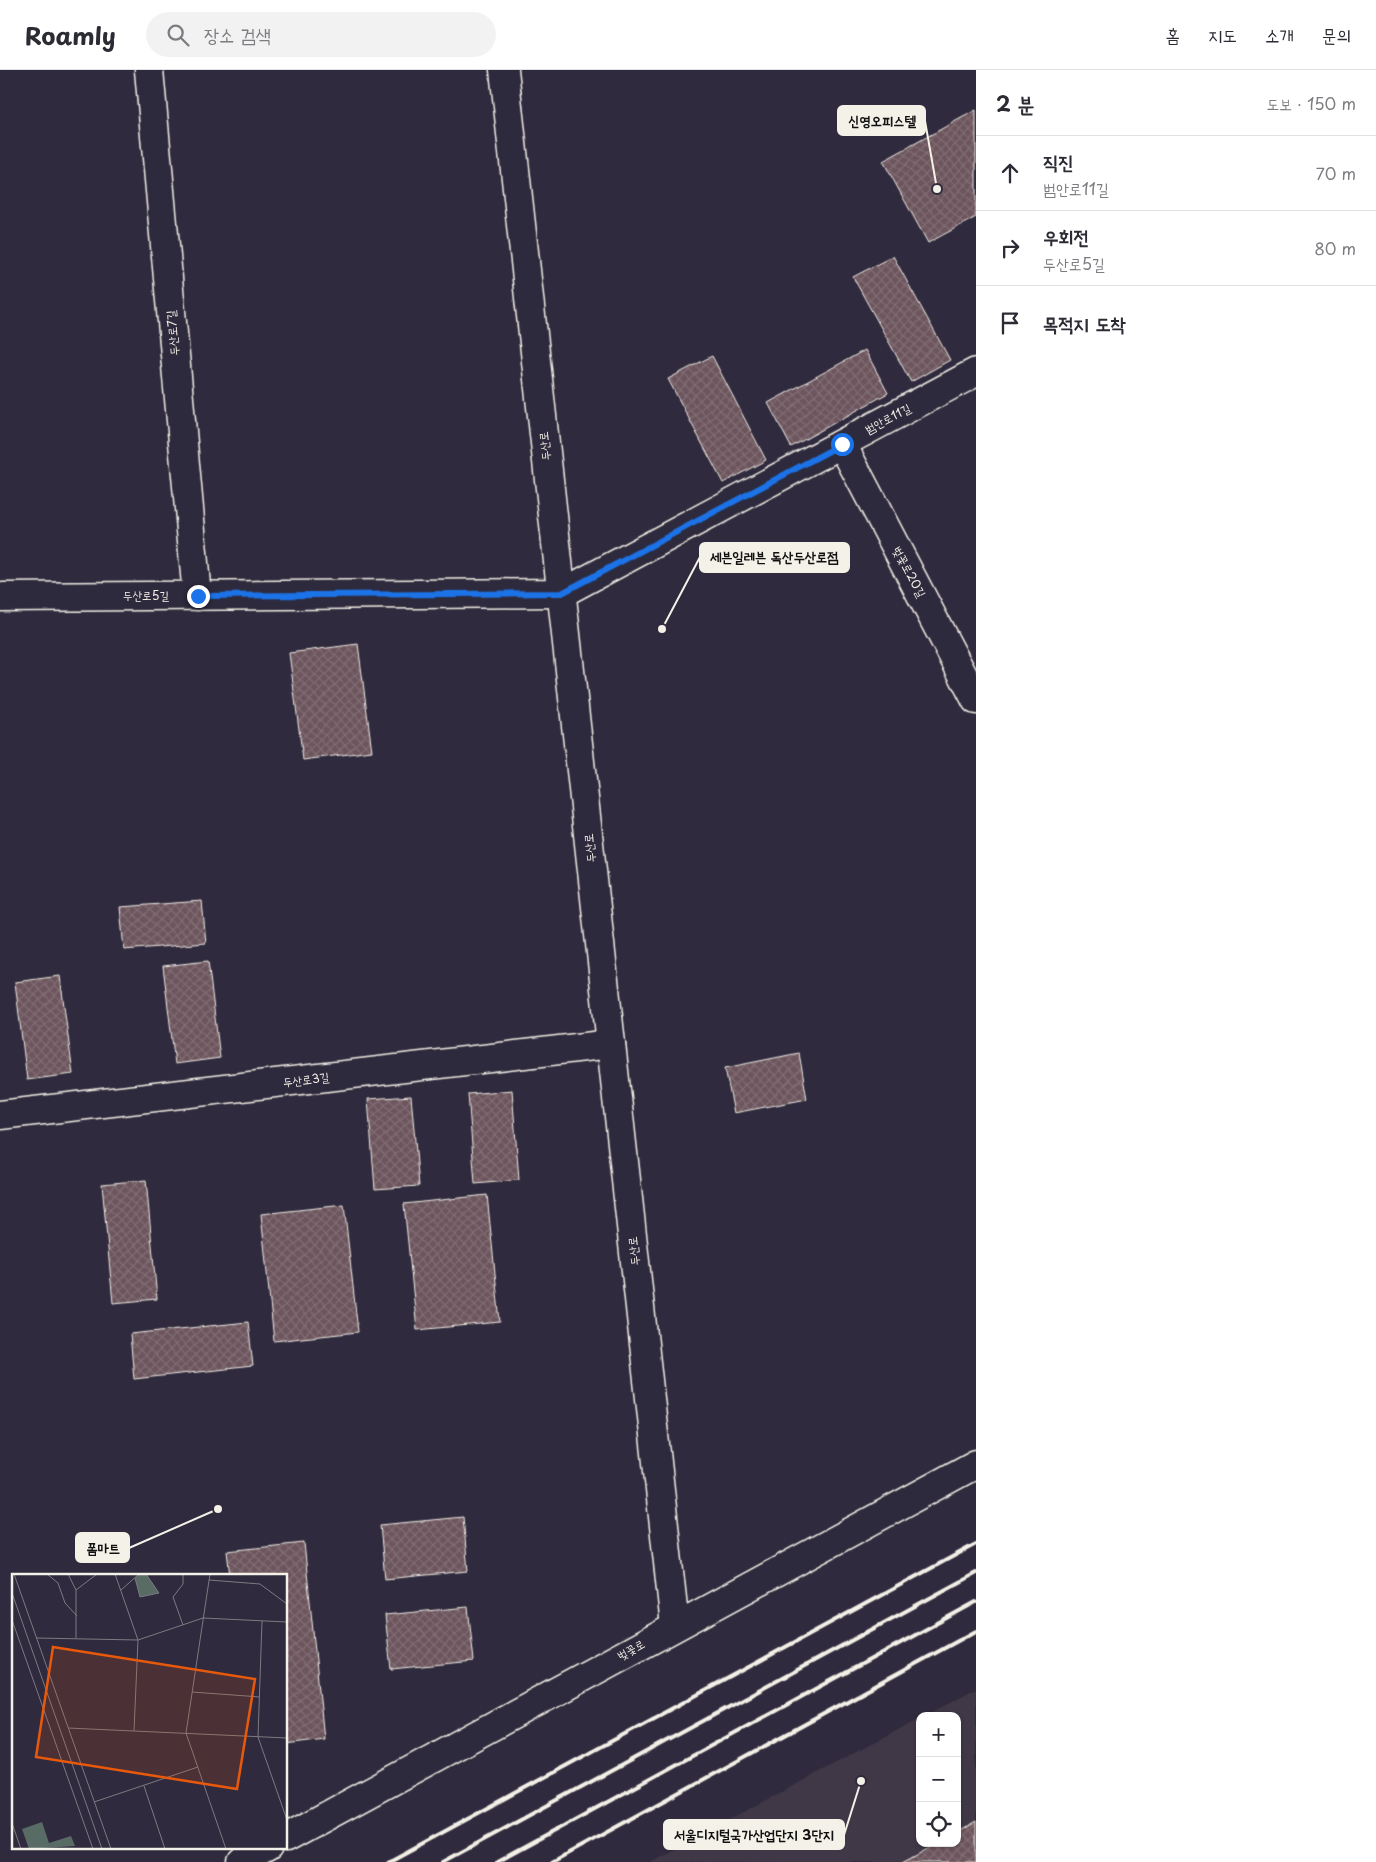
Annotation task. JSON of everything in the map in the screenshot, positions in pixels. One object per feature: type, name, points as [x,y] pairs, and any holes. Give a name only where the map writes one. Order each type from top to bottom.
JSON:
[{"type":"street","name":"두산로7길","points":[[149,70],[198,596]]},
{"type":"street","name":"두산로","points":[[504,70],[675,1626]]},
{"type":"street","name":"범안로11길","points":[[562,593],[976,372]]},
{"type":"street","name":"벚꽃로20길","points":[[842,444],[976,700]]},
{"type":"street","name":"두산로5길","points":[[0,597],[562,593]]},
{"type":"street","name":"두산로3길","points":[[0,1115],[611,1044]]},
{"type":"street","name":"벚꽃로","points":[[288,1837],[976,1464]]},
{"type":"street","points":[[242,1862],[264,1850]]},
{"type":"shaded area","points":[[976,1688],[976,1862],[650,1862],[916,1720],[916,1847],[961,1847],[961,1712],[932,1712]]},
{"type":"building","points":[[976,110],[976,217],[928,243],[883,161]]},
{"type":"building","points":[[893,256],[950,360],[911,382],[853,277]]},
{"type":"building","points":[[865,350],[888,393],[791,447],[768,403]]},
{"type":"building","points":[[712,356],[766,460],[723,483],[668,379]]},
{"type":"building","points":[[358,644],[372,751],[303,760],[289,653]]},
{"type":"building","points":[[202,901],[206,943],[124,950],[120,907]]},
{"type":"building","points":[[208,961],[220,1058],[175,1064],[163,966]]},
{"type":"building","points":[[60,976],[73,1074],[27,1080],[15,982]]},
{"type":"building","points":[[799,1053],[807,1099],[734,1113],[725,1068]]},
{"type":"building","points":[[512,1090],[519,1180],[475,1184],[468,1094]]},
{"type":"building","points":[[411,1096],[419,1186],[375,1189],[368,1099]]},
{"type":"building","points":[[146,1180],[157,1299],[113,1303],[102,1184]]},
{"type":"building","points":[[487,1195],[500,1322],[417,1330],[404,1204]]},
{"type":"building","points":[[344,1205],[358,1332],[274,1341],[261,1214]]},
{"type":"building","points":[[248,1322],[253,1366],[134,1379],[130,1334]]},
{"type":"building","points":[[463,1517],[468,1571],[385,1579],[380,1525]]},
{"type":"building","points":[[304,1543],[324,1739],[288,1744],[288,1574],[230,1574],[227,1551]]},
{"type":"building","points":[[468,1607],[474,1661],[391,1669],[385,1615]]},
{"type":"building","points":[[976,1822],[976,1862],[903,1862],[931,1847],[961,1847],[961,1831]]},
{"type":"railway","points":[[388,1862],[976,1544]]},
{"type":"railway","points":[[443,1862],[976,1573]]},
{"type":"railway","points":[[497,1862],[976,1602]]},
{"type":"railway","points":[[552,1862],[976,1631]]},
{"type":"place","name":"신영오피스텔","points":[[937,189]]},
{"type":"place","name":"세븐일레븐 독산두산로점","points":[[662,629]]},
{"type":"place","name":"폼마트","points":[[218,1509]]},
{"type":"place","name":"서울디지털국가산업단지 3단지","points":[[861,1781]]},
{"type":"route","points":[[198,596],[562,593],[842,444]]}]
